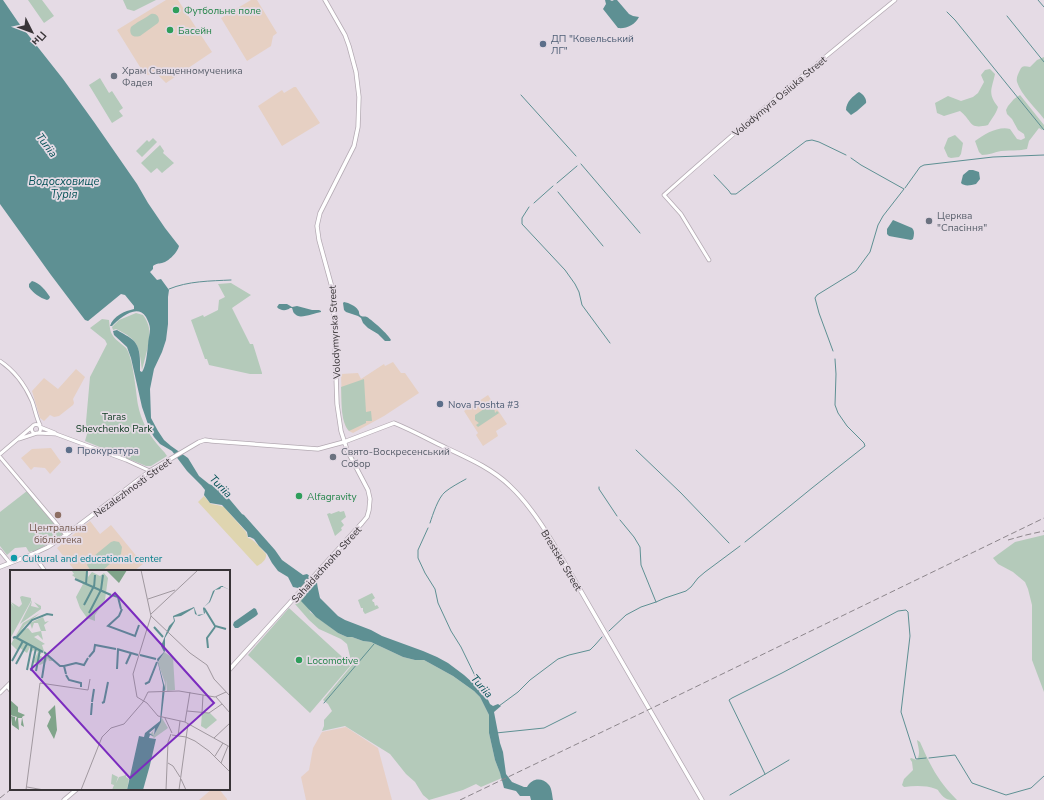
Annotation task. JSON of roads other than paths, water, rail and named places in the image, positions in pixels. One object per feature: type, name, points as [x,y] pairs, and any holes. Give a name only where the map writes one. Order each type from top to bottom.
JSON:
[{"type":"main road","name":"Volodymyrska Street","points":[[325,0],[350,46],[360,98],[358,127],[354,146],[320,213],[317,226],[319,240],[333,291],[337,404],[344,442]]},
{"type":"main road","name":"Brestska Street","points":[[344,442],[394,423],[481,465],[495,473],[512,487],[534,513],[553,543],[702,800]]},
{"type":"main road","name":"Nezalezhnosti Street","points":[[0,566],[48,547],[150,471],[195,444],[205,440],[318,449],[344,442]]},
{"type":"main road","name":"Sahaidachnoho Street","points":[[230,669],[367,517],[370,498],[368,490],[352,462],[344,442]]},
{"type":"main road","points":[[64,800],[76,790]]},
{"type":"street","name":"Volodymyra Osiiuka Street","points":[[709,260],[681,214],[664,195],[762,109],[895,0]]},
{"type":"street","points":[[0,361],[12,370],[24,386],[31,400],[40,426],[40,431],[38,433]]},
{"type":"street","points":[[36,418],[32,429],[33,432],[56,434]]},
{"type":"street","points":[[0,454],[33,425],[37,424],[56,434],[126,460],[150,471]]},
{"type":"street","points":[[17,439],[38,433]]},
{"type":"street","points":[[0,457],[66,535]]},
{"type":"street","points":[[0,551],[10,563]]},
{"type":"street","points":[[33,554],[44,570]]},
{"type":"street","points":[[0,693],[10,683]]},
{"type":"street","points":[[7,686],[10,690]]},
{"type":"water","name":"Водосховище Турія","points":[[0,0],[3,0],[18,22],[63,79],[137,184],[165,228],[179,246],[175,254],[170,259],[154,265],[150,272],[157,280],[161,279],[169,290],[166,340],[154,369],[150,389],[151,418],[164,440],[188,458],[199,476],[226,495],[275,550],[282,560],[303,575],[307,574],[317,582],[320,598],[338,616],[382,636],[437,657],[448,663],[474,684],[482,687],[490,704],[493,706],[498,704],[501,706],[494,712],[503,752],[506,774],[512,782],[524,787],[527,787],[534,780],[546,782],[550,787],[553,800],[531,800],[530,796],[520,796],[516,791],[504,788],[495,760],[489,733],[489,715],[480,697],[474,691],[453,676],[424,660],[415,660],[403,657],[371,642],[347,637],[338,633],[316,617],[301,601],[306,595],[305,592],[293,587],[288,577],[278,571],[267,554],[254,539],[248,537],[247,532],[222,505],[210,503],[204,495],[205,490],[201,485],[187,471],[172,451],[160,444],[154,437],[142,407],[131,358],[127,347],[114,335],[113,331],[117,330],[134,341],[140,355],[140,371],[142,372],[146,360],[150,331],[146,317],[138,311],[129,313],[110,326],[114,319],[123,313],[134,309],[134,306],[125,295],[121,294],[88,321],[85,320],[0,204]]},
{"type":"water","points":[[605,0],[617,0],[629,14],[639,17],[630,26],[618,28],[603,9],[606,4]]},
{"type":"water","points":[[859,92],[866,100],[866,103],[851,115],[846,110],[847,104],[852,97]]},
{"type":"water","points":[[969,170],[979,172],[980,179],[976,184],[964,185],[961,183],[963,175]]},
{"type":"water","points":[[893,220],[912,228],[914,232],[913,239],[911,240],[889,236],[887,234],[887,229]]},
{"type":"water","points":[[32,281],[42,288],[50,297],[49,299],[47,300],[37,295],[29,287],[29,284]]},
{"type":"water","points":[[344,302],[356,307],[360,315],[373,321],[391,340],[385,341],[378,334],[368,328],[363,323],[361,318],[346,312],[344,310]]},
{"type":"water","points":[[279,304],[319,310],[321,312],[307,316],[297,316],[294,314],[292,308],[282,310],[277,307]]},
{"type":"water","points":[[254,608],[258,614],[238,628],[235,628],[233,625],[234,622]]},
{"type":"waterway","points":[[1038,0],[1044,7]]},
{"type":"waterway","points":[[947,12],[1044,130]]},
{"type":"waterway","points":[[1007,16],[1044,62]]},
{"type":"waterway","points":[[521,95],[576,156]]},
{"type":"waterway","points":[[714,175],[731,194],[736,194],[806,141],[812,140],[819,142],[846,155]]},
{"type":"waterway","points":[[905,188],[920,167],[924,165],[993,157],[1044,155]]},
{"type":"waterway","points":[[833,351],[815,298],[817,295],[856,271],[870,252],[878,225],[883,216],[904,189],[851,158]]},
{"type":"waterway","points":[[581,164],[640,233]]},
{"type":"waterway","points":[[557,183],[577,166]]},
{"type":"waterway","points":[[534,203],[553,186]]},
{"type":"waterway","points":[[558,192],[603,246]]},
{"type":"waterway","points":[[529,207],[522,218],[522,224],[565,270],[579,292],[582,305],[610,343]]},
{"type":"waterway","points":[[169,289],[191,283],[231,280]]},
{"type":"waterway","points":[[745,542],[865,446],[864,443],[847,426],[838,413],[835,405],[835,359]]},
{"type":"waterway","points":[[636,450],[681,493],[729,543]]},
{"type":"waterway","points":[[430,523],[442,495],[450,488],[466,479]]},
{"type":"waterway","points":[[599,487],[617,516]]},
{"type":"waterway","points":[[620,520],[640,547],[641,565],[656,602]]},
{"type":"waterway","name":"Turiia","points":[[428,528],[418,550],[418,558],[435,589],[438,603],[451,631],[461,647],[480,686]]},
{"type":"waterway","points":[[609,631],[626,615],[641,607],[686,591],[705,572],[740,546]]},
{"type":"waterway","points":[[765,774],[729,700],[898,611],[906,610],[908,612],[910,636],[901,712],[916,759],[926,758]]},
{"type":"waterway","points":[[499,706],[558,659],[590,650],[602,637]]},
{"type":"waterway","points":[[324,703],[374,644]]},
{"type":"waterway","points":[[496,733],[544,728],[576,712]]},
{"type":"waterway","points":[[929,758],[955,755],[972,783],[1006,795],[1031,788],[1044,776]]},
{"type":"waterway","points":[[730,795],[789,760]]},
{"type":"railway","points":[[460,800],[1044,518]]},
{"type":"railway","points":[[1008,540],[1044,531]]},
{"type":"railway","points":[[0,798],[10,790]]},
{"type":"place","name":"Футбольне поле","points":[[176,10]]},
{"type":"place","name":"Басейн","points":[[170,30]]},
{"type":"place","name":"ДП \"Ковельський ЛГ\"","points":[[543,44]]},
{"type":"place","name":"Храм Священномученика Фадея","points":[[114,76]]},
{"type":"place","name":"Церква \"Спасіння\"","points":[[929,221]]},
{"type":"place","name":"Nova Poshta #3","points":[[440,404]]},
{"type":"place","name":"Прокуратура","points":[[69,450]]},
{"type":"place","name":"Свято-Воскресенський Собор","points":[[333,457]]},
{"type":"place","name":"Alfagravity","points":[[299,496]]},
{"type":"place","name":"Центральна бібліотека","points":[[58,515]]},
{"type":"place","name":"Cultural and educational center","points":[[14,558]]},
{"type":"place","name":"Locomotive","points":[[299,660]]},
{"type":"park label","name":"Taras Shevchenko Park","points":[[114,422]]}]
